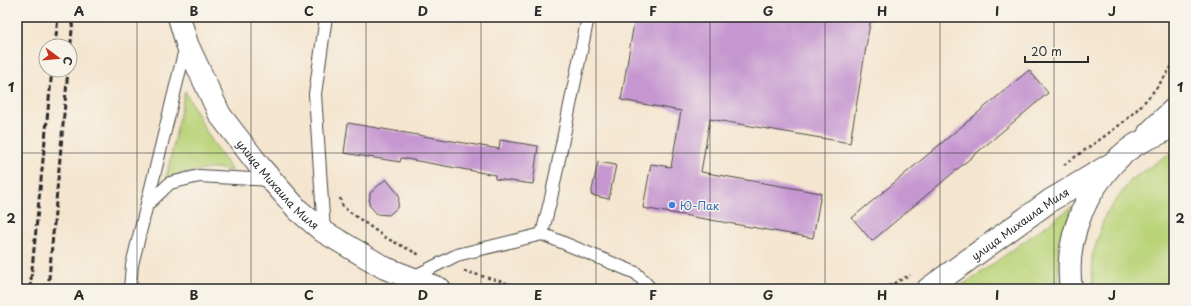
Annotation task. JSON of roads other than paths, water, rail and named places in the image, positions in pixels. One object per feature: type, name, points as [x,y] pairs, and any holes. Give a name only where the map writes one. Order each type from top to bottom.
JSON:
[{"type":"main road","name":"улица Михаила Миля","points":[[179,17],[187,44],[220,115],[261,168],[298,210],[324,232],[385,268],[440,289]]},
{"type":"main road","points":[[1071,289],[1071,246],[1080,215],[1094,187],[1114,162],[1174,109]]},
{"type":"main road","points":[[1134,145],[1174,127]]},
{"type":"main road","name":"улица Михаила Миля","points":[[928,289],[1051,200],[1114,162]]},
{"type":"lane","points":[[324,232],[315,94],[326,17]]},
{"type":"lane","points":[[542,234],[551,198],[588,17]]},
{"type":"lane","points":[[130,289],[132,265],[187,44]]},
{"type":"lane","points":[[147,206],[170,183],[199,176],[272,180]]},
{"type":"lane","points":[[411,278],[457,255],[542,234],[636,274],[651,289]]},
{"type":"railway","points":[[56,38],[58,17]]},
{"type":"railway","points":[[71,38],[73,17]]},
{"type":"railway","points":[[30,289],[51,78]]},
{"type":"railway","points":[[48,289],[67,78]]},
{"type":"place","name":"Ю-Пак","points":[[672,205]]}]
